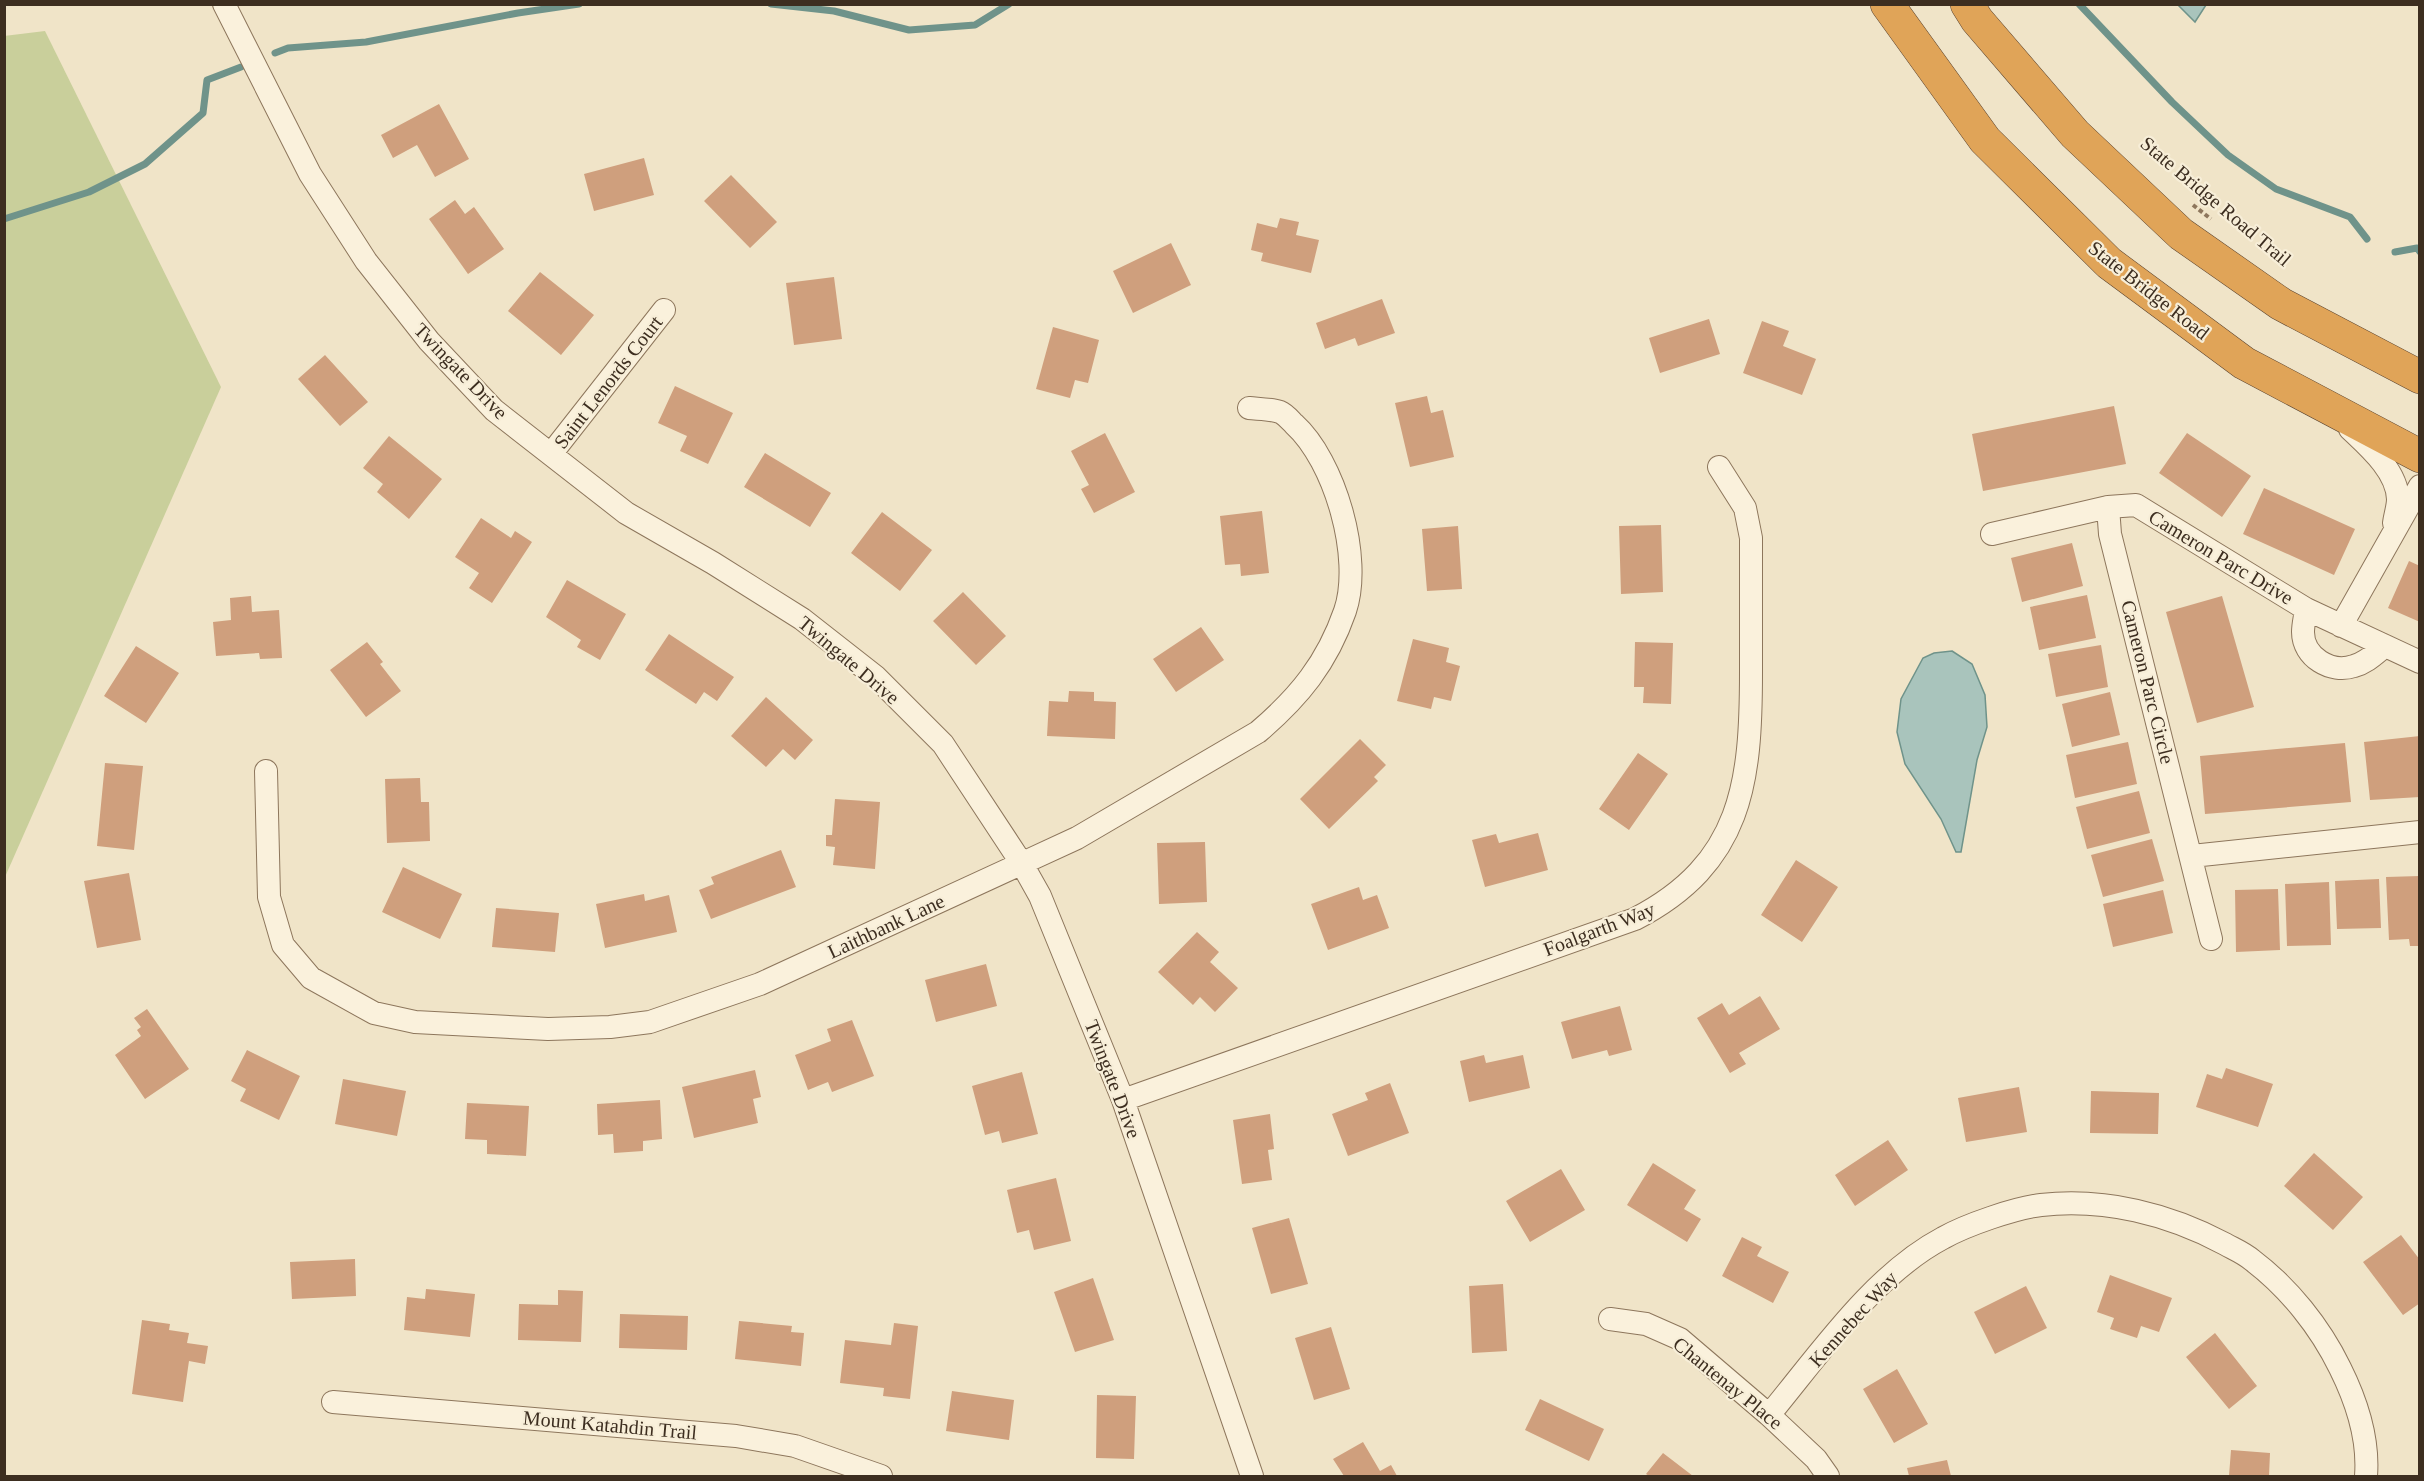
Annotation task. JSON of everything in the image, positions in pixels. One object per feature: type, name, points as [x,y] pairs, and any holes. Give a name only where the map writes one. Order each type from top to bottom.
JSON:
[{"type":"highway","name":"State Bridge Road","points":[[1887,4],[1985,140],[2109,263],[2244,363],[2420,456]]},
{"type":"highway","points":[[1967,4],[1977,20],[2075,134],[2181,234],[2281,304],[2420,377]]},
{"type":"street","name":"Twingate Drive","points":[[228,11],[310,174],[366,261],[429,341],[494,410],[626,513],[713,563],[802,619],[876,676],[943,744],[1022,864],[1040,896],[1123,1100],[1252,1476]]},
{"type":"street","name":"Saint Lenords Court","points":[[551,454],[664,310]]},
{"type":"street","points":[[2327,407],[2371,449],[2390,473],[2398,498],[2392,534]]},
{"type":"street","name":"Laithbank Lane","points":[[266,771],[269,897],[283,945],[311,978],[374,1013],[415,1022],[548,1029],[610,1027],[650,1022],[760,984],[1077,837],[1258,732],[1283,711],[1310,682],[1329,649],[1346,609],[1350,581],[1348,548],[1341,511],[1329,472],[1308,437],[1282,412],[1249,408]]},
{"type":"street","name":"Foalgarth Way","points":[[1123,1100],[1635,920],[1663,905],[1689,882],[1714,855],[1732,823],[1745,778],[1749,739],[1751,538],[1745,508],[1719,467]]},
{"type":"street","points":[[2341,626],[2420,486]]},
{"type":"street","name":"Cameron Parc Drive","points":[[1992,534],[2108,507],[2136,505],[2306,609],[2420,662]]},
{"type":"street","name":"Cameron Parc Circle","points":[[2108,507],[2110,534],[2211,939]]},
{"type":"street","points":[[2392,534],[2420,512]]},
{"type":"street","points":[[2306,609],[2303,634],[2306,646],[2313,657],[2325,665],[2338,668],[2352,667],[2367,661],[2385,646]]},
{"type":"street","points":[[2192,856],[2420,832]]},
{"type":"street","name":"Kennebec Way","points":[[1769,1414],[1876,1287],[1912,1257],[1944,1237],[1990,1219],[2040,1205],[2090,1203],[2139,1210],[2199,1230],[2252,1259],[2292,1296],[2327,1340],[2353,1394],[2368,1452],[2366,1476]]},
{"type":"street","name":"Chantenay Place","points":[[1610,1319],[1646,1324],[1680,1339],[1769,1414],[1816,1459],[1828,1476]]},
{"type":"street","name":"Mount Katahdin Trail","points":[[333,1402],[736,1436],[795,1446],[881,1476]]},
{"type":"path","name":"State Bridge Road Trail","points":[[2189,202],[2217,224]]},
{"type":"green space","points":[[45,31],[221,387],[5,877],[4,36]]},
{"type":"water","points":[[2178,5],[2206,5],[2195,22]]},
{"type":"water","points":[[1952,651],[1972,664],[1985,695],[1987,727],[1977,760],[1961,852],[1956,852],[1941,819],[1905,764],[1897,732],[1901,699],[1923,658],[1934,653]]},
{"type":"building","points":[[439,104],[469,159],[435,177],[417,145],[393,158],[381,135]]},
{"type":"building","points":[[644,158],[654,195],[594,211],[584,174]]},
{"type":"building","points":[[731,175],[777,222],[750,248],[704,201]]},
{"type":"building","points":[[455,200],[465,214],[474,207],[504,249],[468,274],[429,219]]},
{"type":"building","points":[[1280,218],[1299,222],[1296,235],[1319,240],[1311,273],[1261,261],[1263,253],[1251,250],[1257,223],[1277,228]]},
{"type":"building","points":[[1171,243],[1191,285],[1133,313],[1113,271]]},
{"type":"building","points":[[540,272],[594,315],[561,355],[508,311]]},
{"type":"building","points":[[834,277],[842,339],[794,345],[786,283]]},
{"type":"building","points":[[1382,299],[1395,333],[1358,346],[1355,338],[1325,349],[1316,323]]},
{"type":"building","points":[[1709,319],[1720,354],[1660,373],[1649,338]]},
{"type":"building","points":[[1762,321],[1789,331],[1783,346],[1816,359],[1802,395],[1743,373]]},
{"type":"building","points":[[1053,327],[1099,340],[1088,383],[1075,380],[1070,398],[1036,389]]},
{"type":"building","points":[[325,355],[368,402],[340,426],[298,379]]},
{"type":"building","points":[[675,386],[733,413],[708,464],[680,451],[687,436],[658,423]]},
{"type":"building","points":[[1427,396],[1431,413],[1443,410],[1454,457],[1410,467],[1395,403]]},
{"type":"building","points":[[2114,406],[2126,464],[1983,491],[1972,434]]},
{"type":"building","points":[[1105,433],[1135,492],[1094,513],[1081,489],[1089,485],[1071,451]]},
{"type":"building","points":[[2187,433],[2251,476],[2222,517],[2159,473]]},
{"type":"building","points":[[389,436],[442,479],[409,519],[377,492],[383,484],[363,468]]},
{"type":"building","points":[[765,453],[831,493],[810,527],[744,487]]},
{"type":"building","points":[[2264,488],[2355,529],[2334,575],[2243,534]]},
{"type":"building","points":[[1262,511],[1269,573],[1241,576],[1240,564],[1225,565],[1220,516]]},
{"type":"building","points":[[882,512],[932,550],[900,591],[851,553]]},
{"type":"building","points":[[481,518],[511,538],[515,531],[532,542],[492,603],[469,588],[479,573],[455,557]]},
{"type":"building","points":[[1661,525],[1663,592],[1621,594],[1619,526]]},
{"type":"building","points":[[1458,526],[1462,589],[1427,591],[1422,529]]},
{"type":"building","points":[[2072,543],[2083,586],[2022,602],[2011,558]]},
{"type":"building","points":[[2409,561],[2420,566],[2420,622],[2388,608]]},
{"type":"building","points":[[567,580],[626,614],[600,660],[577,647],[581,640],[546,617]]},
{"type":"building","points":[[963,592],[1006,636],[976,665],[933,621]]},
{"type":"building","points":[[2087,595],[2096,638],[2039,650],[2030,607]]},
{"type":"building","points":[[251,596],[252,612],[279,610],[282,658],[260,659],[259,653],[216,656],[213,622],[231,620],[230,598]]},
{"type":"building","points":[[2222,596],[2254,707],[2197,723],[2166,612]]},
{"type":"building","points":[[1201,627],[1224,660],[1176,692],[1153,659]]},
{"type":"building","points":[[669,634],[734,677],[717,701],[704,692],[696,704],[645,670]]},
{"type":"building","points":[[1413,639],[1449,648],[1446,662],[1460,666],[1451,701],[1434,697],[1431,709],[1397,701]]},
{"type":"building","points":[[367,642],[383,662],[380,664],[401,691],[366,717],[330,670]]},
{"type":"building","points":[[1635,642],[1673,643],[1671,704],[1643,703],[1644,687],[1634,687]]},
{"type":"building","points":[[2101,645],[2108,687],[2056,697],[2048,654]]},
{"type":"building","points":[[136,646],[179,673],[146,723],[104,696]]},
{"type":"building","points":[[1069,691],[1094,692],[1094,701],[1116,702],[1115,739],[1047,736],[1049,701],[1068,702]]},
{"type":"building","points":[[2110,692],[2120,735],[2072,747],[2062,704]]},
{"type":"building","points":[[766,697],[813,740],[795,760],[783,749],[766,767],[731,736]]},
{"type":"building","points":[[2420,736],[2420,797],[2370,800],[2364,742]]},
{"type":"building","points":[[1360,739],[1386,765],[1374,777],[1378,781],[1329,829],[1300,799]]},
{"type":"building","points":[[2128,742],[2137,784],[2075,798],[2066,755]]},
{"type":"building","points":[[2345,743],[2351,802],[2205,814],[2200,756]]},
{"type":"building","points":[[1638,753],[1668,774],[1629,830],[1599,809]]},
{"type":"building","points":[[105,763],[143,766],[134,850],[97,846]]},
{"type":"building","points":[[420,778],[421,802],[429,802],[430,841],[387,843],[385,779]]},
{"type":"building","points":[[2139,791],[2150,833],[2087,849],[2076,807]]},
{"type":"building","points":[[835,799],[880,802],[875,869],[833,865],[835,847],[826,846],[826,835],[832,835]]},
{"type":"building","points":[[1538,833],[1548,870],[1485,887],[1472,840],[1496,834],[1499,843]]},
{"type":"building","points":[[2152,839],[2164,881],[2103,897],[2091,855]]},
{"type":"building","points":[[1205,842],[1207,902],[1159,904],[1157,843]]},
{"type":"building","points":[[781,850],[796,887],[711,919],[699,890],[714,884],[711,877]]},
{"type":"building","points":[[1796,860],[1838,887],[1802,942],[1761,915]]},
{"type":"building","points":[[403,867],[462,894],[440,939],[382,912]]},
{"type":"building","points":[[129,873],[141,940],[97,948],[84,881]]},
{"type":"building","points":[[2420,876],[2420,946],[2410,946],[2409,939],[2389,940],[2386,877]]},
{"type":"building","points":[[2379,879],[2381,928],[2337,929],[2335,881]]},
{"type":"building","points":[[2329,882],[2331,945],[2287,946],[2285,884]]},
{"type":"building","points":[[1359,887],[1363,900],[1377,895],[1389,928],[1328,950],[1311,904]]},
{"type":"building","points":[[2278,889],[2280,950],[2236,952],[2235,890]]},
{"type":"building","points":[[2163,890],[2173,933],[2113,947],[2103,904]]},
{"type":"building","points":[[644,894],[645,901],[669,895],[677,932],[605,948],[596,904]]},
{"type":"building","points":[[496,908],[559,913],[555,952],[492,947]]},
{"type":"building","points":[[1197,932],[1219,952],[1210,962],[1238,988],[1215,1012],[1200,997],[1193,1005],[1158,972]]},
{"type":"building","points":[[986,964],[997,1006],[936,1022],[925,980]]},
{"type":"building","points":[[1760,996],[1780,1029],[1739,1053],[1746,1064],[1730,1073],[1697,1018],[1722,1003],[1729,1015]]},
{"type":"building","points":[[1620,1006],[1632,1050],[1609,1056],[1607,1050],[1572,1059],[1561,1022]]},
{"type":"building","points":[[147,1009],[189,1069],[145,1099],[115,1055],[141,1036],[137,1030],[141,1027],[134,1018]]},
{"type":"building","points":[[852,1020],[874,1076],[832,1092],[828,1082],[808,1090],[795,1055],[831,1041],[827,1029]]},
{"type":"building","points":[[247,1050],[300,1076],[279,1120],[240,1101],[246,1089],[231,1081]]},
{"type":"building","points":[[1484,1055],[1486,1063],[1523,1055],[1530,1088],[1469,1102],[1460,1061]]},
{"type":"building","points":[[2226,1068],[2273,1084],[2258,1127],[2196,1107],[2207,1074],[2222,1079]]},
{"type":"building","points":[[755,1070],[761,1097],[753,1099],[758,1123],[694,1138],[682,1087]]},
{"type":"building","points":[[1022,1072],[1038,1134],[1002,1143],[999,1131],[985,1135],[972,1086]]},
{"type":"building","points":[[343,1079],[406,1091],[397,1136],[335,1124]]},
{"type":"building","points":[[1390,1083],[1409,1133],[1348,1156],[1332,1114],[1368,1100],[1365,1093]]},
{"type":"building","points":[[2019,1087],[2027,1132],[1966,1142],[1958,1098]]},
{"type":"building","points":[[2091,1091],[2159,1093],[2158,1134],[2090,1133]]},
{"type":"building","points":[[660,1100],[662,1139],[643,1141],[643,1151],[614,1153],[613,1134],[598,1135],[597,1104]]},
{"type":"building","points":[[467,1103],[529,1106],[526,1156],[487,1154],[487,1140],[465,1139]]},
{"type":"building","points":[[1270,1114],[1274,1149],[1268,1150],[1272,1180],[1242,1184],[1233,1120]]},
{"type":"building","points":[[1888,1140],[1908,1170],[1855,1206],[1835,1175]]},
{"type":"building","points":[[2314,1153],[2363,1197],[2333,1230],[2284,1186]]},
{"type":"building","points":[[1653,1163],[1696,1190],[1684,1209],[1701,1219],[1687,1242],[1627,1205]]},
{"type":"building","points":[[1561,1169],[1585,1210],[1530,1242],[1506,1201]]},
{"type":"building","points":[[1056,1178],[1071,1241],[1034,1250],[1029,1230],[1017,1233],[1007,1190]]},
{"type":"building","points":[[1289,1218],[1308,1284],[1271,1294],[1252,1228]]},
{"type":"building","points":[[2401,1235],[2420,1260],[2420,1303],[2403,1315],[2363,1262]]},
{"type":"building","points":[[1742,1237],[1762,1247],[1757,1256],[1789,1272],[1773,1303],[1722,1276]]},
{"type":"building","points":[[355,1259],[356,1296],[292,1299],[290,1262]]},
{"type":"building","points":[[2110,1275],[2172,1298],[2159,1332],[2141,1326],[2137,1338],[2110,1329],[2114,1318],[2097,1312]]},
{"type":"building","points":[[1093,1278],[1114,1340],[1075,1352],[1054,1292]]},
{"type":"building","points":[[1503,1284],[1507,1351],[1472,1353],[1469,1286]]},
{"type":"building","points":[[2026,1286],[2047,1328],[1995,1354],[1974,1312]]},
{"type":"building","points":[[426,1289],[475,1294],[470,1337],[404,1330],[407,1297],[425,1299]]},
{"type":"building","points":[[558,1290],[583,1291],[581,1342],[518,1340],[519,1304],[558,1305]]},
{"type":"building","points":[[620,1314],[688,1316],[687,1350],[619,1348]]},
{"type":"building","points":[[142,1320],[170,1324],[169,1330],[189,1333],[187,1343],[208,1346],[205,1364],[189,1361],[183,1402],[132,1394]]},
{"type":"building","points":[[739,1321],[792,1326],[791,1332],[804,1333],[801,1366],[735,1359]]},
{"type":"building","points":[[894,1323],[918,1326],[910,1399],[883,1396],[884,1388],[840,1383],[845,1340],[891,1345]]},
{"type":"building","points":[[1331,1327],[1350,1389],[1314,1400],[1295,1338]]},
{"type":"building","points":[[2215,1333],[2257,1386],[2229,1409],[2186,1357]]},
{"type":"building","points":[[1897,1369],[1928,1424],[1894,1443],[1863,1389]]},
{"type":"building","points":[[952,1391],[1014,1400],[1009,1440],[946,1431]]},
{"type":"building","points":[[1097,1395],[1136,1396],[1134,1459],[1096,1458]]},
{"type":"building","points":[[1540,1399],[1604,1429],[1589,1461],[1525,1430]]},
{"type":"building","points":[[1363,1442],[1380,1471],[1391,1465],[1397,1476],[1344,1476],[1333,1459]]},
{"type":"building","points":[[2231,1450],[2270,1453],[2269,1476],[2229,1476]]},
{"type":"building","points":[[1663,1453],[1693,1476],[1649,1476],[1646,1474]]},
{"type":"building","points":[[1947,1460],[1951,1476],[1909,1476],[1907,1468]]},
{"type":"waterway","points":[[275,53],[288,48],[366,42],[518,13],[579,4]]},
{"type":"waterway","points":[[771,4],[834,11],[909,30],[975,25],[1009,4]]},
{"type":"waterway","points":[[2079,4],[2172,102],[2228,155],[2276,189],[2350,217],[2367,239]]},
{"type":"waterway","points":[[4,219],[89,192],[145,164],[203,113],[207,80],[241,67]]},
{"type":"waterway","points":[[2395,252],[2417,248],[2420,252]]}]
